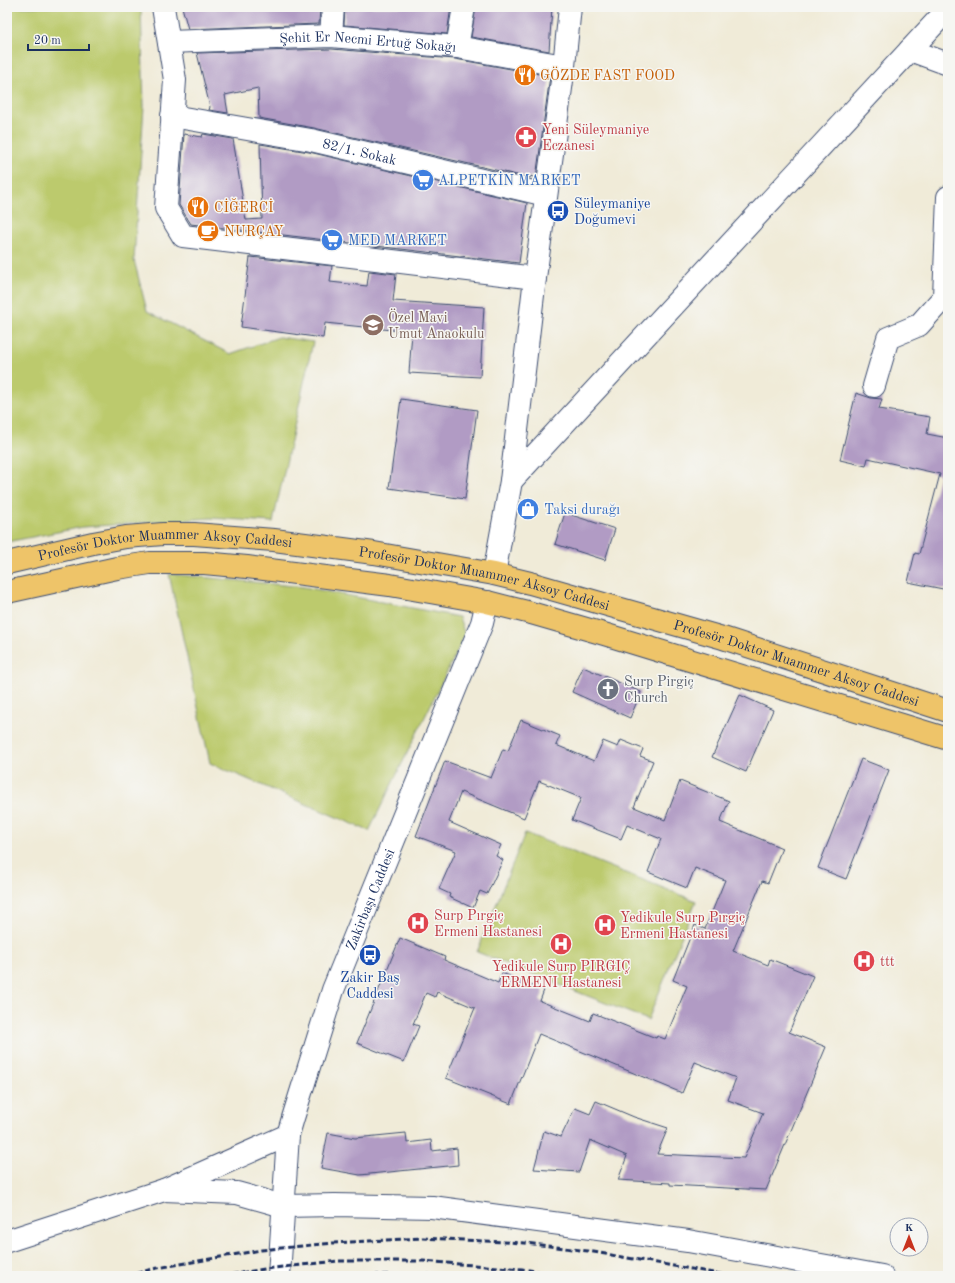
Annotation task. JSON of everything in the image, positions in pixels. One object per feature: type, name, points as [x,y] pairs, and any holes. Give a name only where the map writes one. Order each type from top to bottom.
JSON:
[{"type":"main road","name":"Profesör Doktor Muammer Aksoy Caddesi","points":[[7,563],[93,542],[126,537],[194,534],[282,541],[374,553],[494,574],[723,638],[948,711]]},
{"type":"main road","name":"Profesör Doktor Muammer Aksoy Caddesi","points":[[7,592],[117,568],[150,563],[204,563],[390,585],[487,602],[604,634],[948,739]]},
{"type":"main road","points":[[487,602],[494,574]]},
{"type":"street","points":[[163,7],[175,80],[166,208],[183,236],[535,278]]},
{"type":"street","points":[[331,36],[333,7]]},
{"type":"street","points":[[457,48],[464,7]]},
{"type":"street","points":[[494,574],[511,481],[535,278],[564,66],[570,7]]},
{"type":"street","points":[[511,481],[948,9]]},
{"type":"street","name":"Şehit Er Necmi Ertuğ Sokağı","points":[[169,42],[331,36],[457,48],[564,66]]},
{"type":"street","points":[[910,50],[948,64]]},
{"type":"street","name":"82/1. Sokak","points":[[172,116],[311,140],[546,195]]},
{"type":"street","points":[[874,386],[888,338],[920,325],[944,296],[948,197]]},
{"type":"street","name":"Zakirbaşı Caddesi","points":[[279,1276],[288,1135],[292,1118],[333,990],[479,630],[487,602]]},
{"type":"street","points":[[7,1241],[164,1190],[288,1135]]},
{"type":"street","points":[[164,1190],[237,1193],[283,1206],[335,1205],[432,1207],[688,1241],[882,1276]]},
{"type":"green space","points":[[7,7],[141,7],[144,106],[134,260],[147,311],[230,354],[279,337],[313,342],[273,522],[211,518],[83,527],[7,542]]},
{"type":"green space","points":[[169,574],[304,587],[459,617],[465,635],[369,831],[210,763]]},
{"type":"green space","points":[[525,833],[696,901],[648,1020],[477,952]]},
{"type":"building","points":[[182,7],[320,7],[319,24],[188,29]]},
{"type":"building","points":[[345,7],[451,7],[447,34],[344,25]]},
{"type":"building","points":[[476,7],[552,7],[549,51],[471,37]]},
{"type":"building","points":[[331,49],[455,59],[550,76],[536,178],[530,176],[530,178],[314,128],[259,118],[258,88],[225,95],[228,113],[209,110],[210,107],[197,53]]},
{"type":"building","points":[[184,134],[202,137],[203,134],[233,139],[246,220],[262,219],[260,144],[309,152],[527,203],[519,263],[191,224],[179,205]]},
{"type":"building","points":[[250,257],[332,266],[330,282],[367,286],[369,271],[396,274],[393,301],[484,307],[480,377],[409,373],[412,332],[325,323],[323,338],[241,327]]},
{"type":"building","points":[[856,393],[871,398],[882,399],[879,409],[930,417],[927,434],[948,438],[948,590],[908,582],[915,553],[919,554],[940,474],[868,458],[866,466],[840,460]]},
{"type":"building","points":[[401,399],[477,410],[465,499],[389,488]]},
{"type":"building","points":[[565,513],[615,529],[605,560],[555,544]]},
{"type":"building","points":[[583,667],[641,692],[630,718],[572,692]]},
{"type":"building","points":[[740,695],[773,710],[746,772],[712,757]]},
{"type":"building","points":[[521,720],[560,736],[556,745],[594,761],[603,741],[618,747],[621,740],[643,749],[640,756],[653,761],[634,807],[665,820],[680,781],[729,801],[720,822],[782,848],[768,883],[762,881],[733,951],[768,965],[770,959],[813,976],[789,1032],[826,1047],[766,1190],[670,1185],[670,1183],[618,1180],[627,1156],[590,1140],[579,1172],[534,1169],[544,1131],[561,1137],[575,1108],[590,1114],[596,1101],[634,1117],[668,1128],[657,1154],[744,1158],[763,1113],[728,1100],[736,1078],[695,1062],[682,1093],[539,1034],[511,1104],[446,1078],[475,1008],[437,992],[435,997],[426,993],[413,1024],[419,1026],[404,1062],[357,1043],[400,938],[445,957],[444,960],[498,983],[502,973],[544,990],[540,1001],[590,1021],[593,1013],[656,1038],[657,1036],[665,1039],[687,986],[673,980],[695,925],[705,929],[725,880],[695,868],[687,888],[648,872],[661,839],[627,825],[621,839],[572,820],[581,798],[539,781],[524,818],[461,792],[449,822],[501,845],[496,856],[503,860],[487,894],[480,891],[473,908],[449,897],[450,894],[439,889],[456,851],[416,836],[445,761],[491,778],[503,749],[508,751]]},
{"type":"building","points":[[861,759],[889,770],[846,879],[818,868]]},
{"type":"building","points":[[328,1133],[355,1138],[406,1133],[407,1143],[431,1140],[432,1151],[457,1148],[458,1165],[360,1175],[321,1168]]},
{"type":"railway","points":[[128,1276],[152,1269],[261,1250],[333,1243],[423,1238],[525,1243],[588,1251],[731,1276]]},
{"type":"railway","points":[[223,1276],[265,1269],[338,1261],[423,1261],[522,1269],[570,1276]]},
{"type":"railway","points":[[337,1276],[423,1274],[453,1276]]},
{"type":"place","name":"GÖZDE FAST FOOD","points":[[525,75]]},
{"type":"place","name":"Yeni Süleymaniye Eczanesi","points":[[526,137]]},
{"type":"place","name":"ALPETKİN MARKET","points":[[423,180]]},
{"type":"place","name":"CİĞERCİ","points":[[198,207]]},
{"type":"place","name":"Süleymaniye Doğumevi","points":[[558,211]]},
{"type":"place","name":"NURÇAY","points":[[208,231]]},
{"type":"place","name":"MED MARKET","points":[[332,240]]},
{"type":"place","name":"Özel Mavi Umut Anaokulu","points":[[373,325]]},
{"type":"place","name":"Taksi durağı","points":[[528,509]]},
{"type":"place","name":"Surp Pirgiç Church","points":[[608,689]]},
{"type":"place","name":"Surp Pırgiç Ermeni Hastanesi","points":[[418,923]]},
{"type":"place","name":"Yedikule Surp Pırgiç Ermeni Hastanesi","points":[[605,925]]},
{"type":"place","name":"Yedikule Surp PIRGIÇ ERMENI Hastanesi","points":[[561,944]]},
{"type":"place","name":"Zakir Baş Caddesi","points":[[370,955]]},
{"type":"place","name":"ttt","points":[[864,961]]}]
